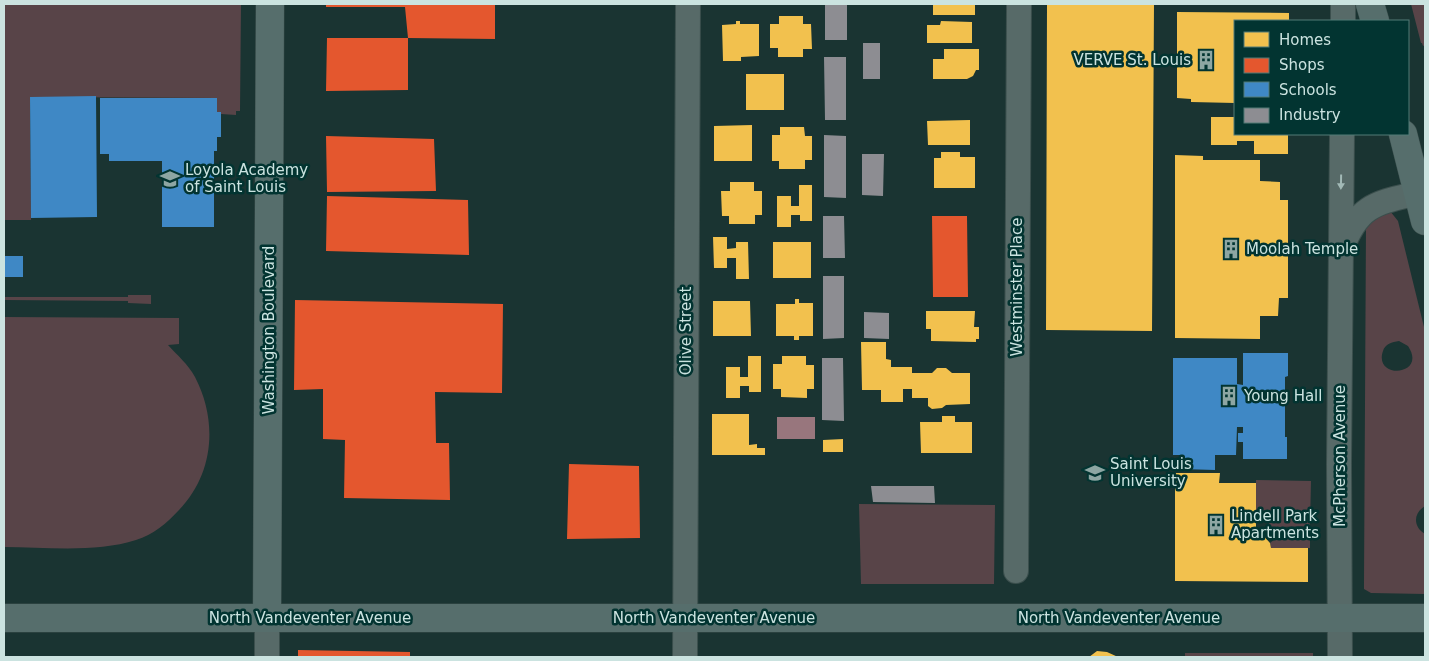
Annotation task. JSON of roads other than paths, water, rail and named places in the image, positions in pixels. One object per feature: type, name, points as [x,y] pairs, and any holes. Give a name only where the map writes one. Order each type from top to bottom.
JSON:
[{"type":"main road","name":"Washington Boulevard","points":[[267,618],[270,4]]},
{"type":"main road","points":[[1370,4],[1375,20]]},
{"type":"main road","points":[[1403,135],[1425,221]]},
{"type":"main road","name":"North Vandeventer Avenue","points":[[4,618],[1425,618]]},
{"type":"street","name":"Olive Street","points":[[685,657],[688,4]]},
{"type":"street","name":"Westminster Place","points":[[1016,571],[1018,4]]},
{"type":"street","points":[[1343,20],[1344,4]]},
{"type":"street","name":"McPherson Avenue","points":[[1340,657],[1339,464],[1342,135]]},
{"type":"street","name":"McPherson Avenue","points":[[1340,254],[1352,226],[1368,208],[1380,202],[1418,192]]},
{"type":"street","name":"Washington Boulevard","points":[[267,618],[267,657]]},
{"type":"place","name":"VERVE St. Louis","points":[[1206,60]]},
{"type":"place","name":"Loyola Academy of Saint Louis","points":[[170,179]]},
{"type":"place","name":"Moolah Temple","points":[[1231,249]]},
{"type":"place","name":"Young Hall","points":[[1229,396]]},
{"type":"place","name":"Saint Louis University","points":[[1095,473]]},
{"type":"place","name":"Lindell Park Apartments","points":[[1216,525]]}]
